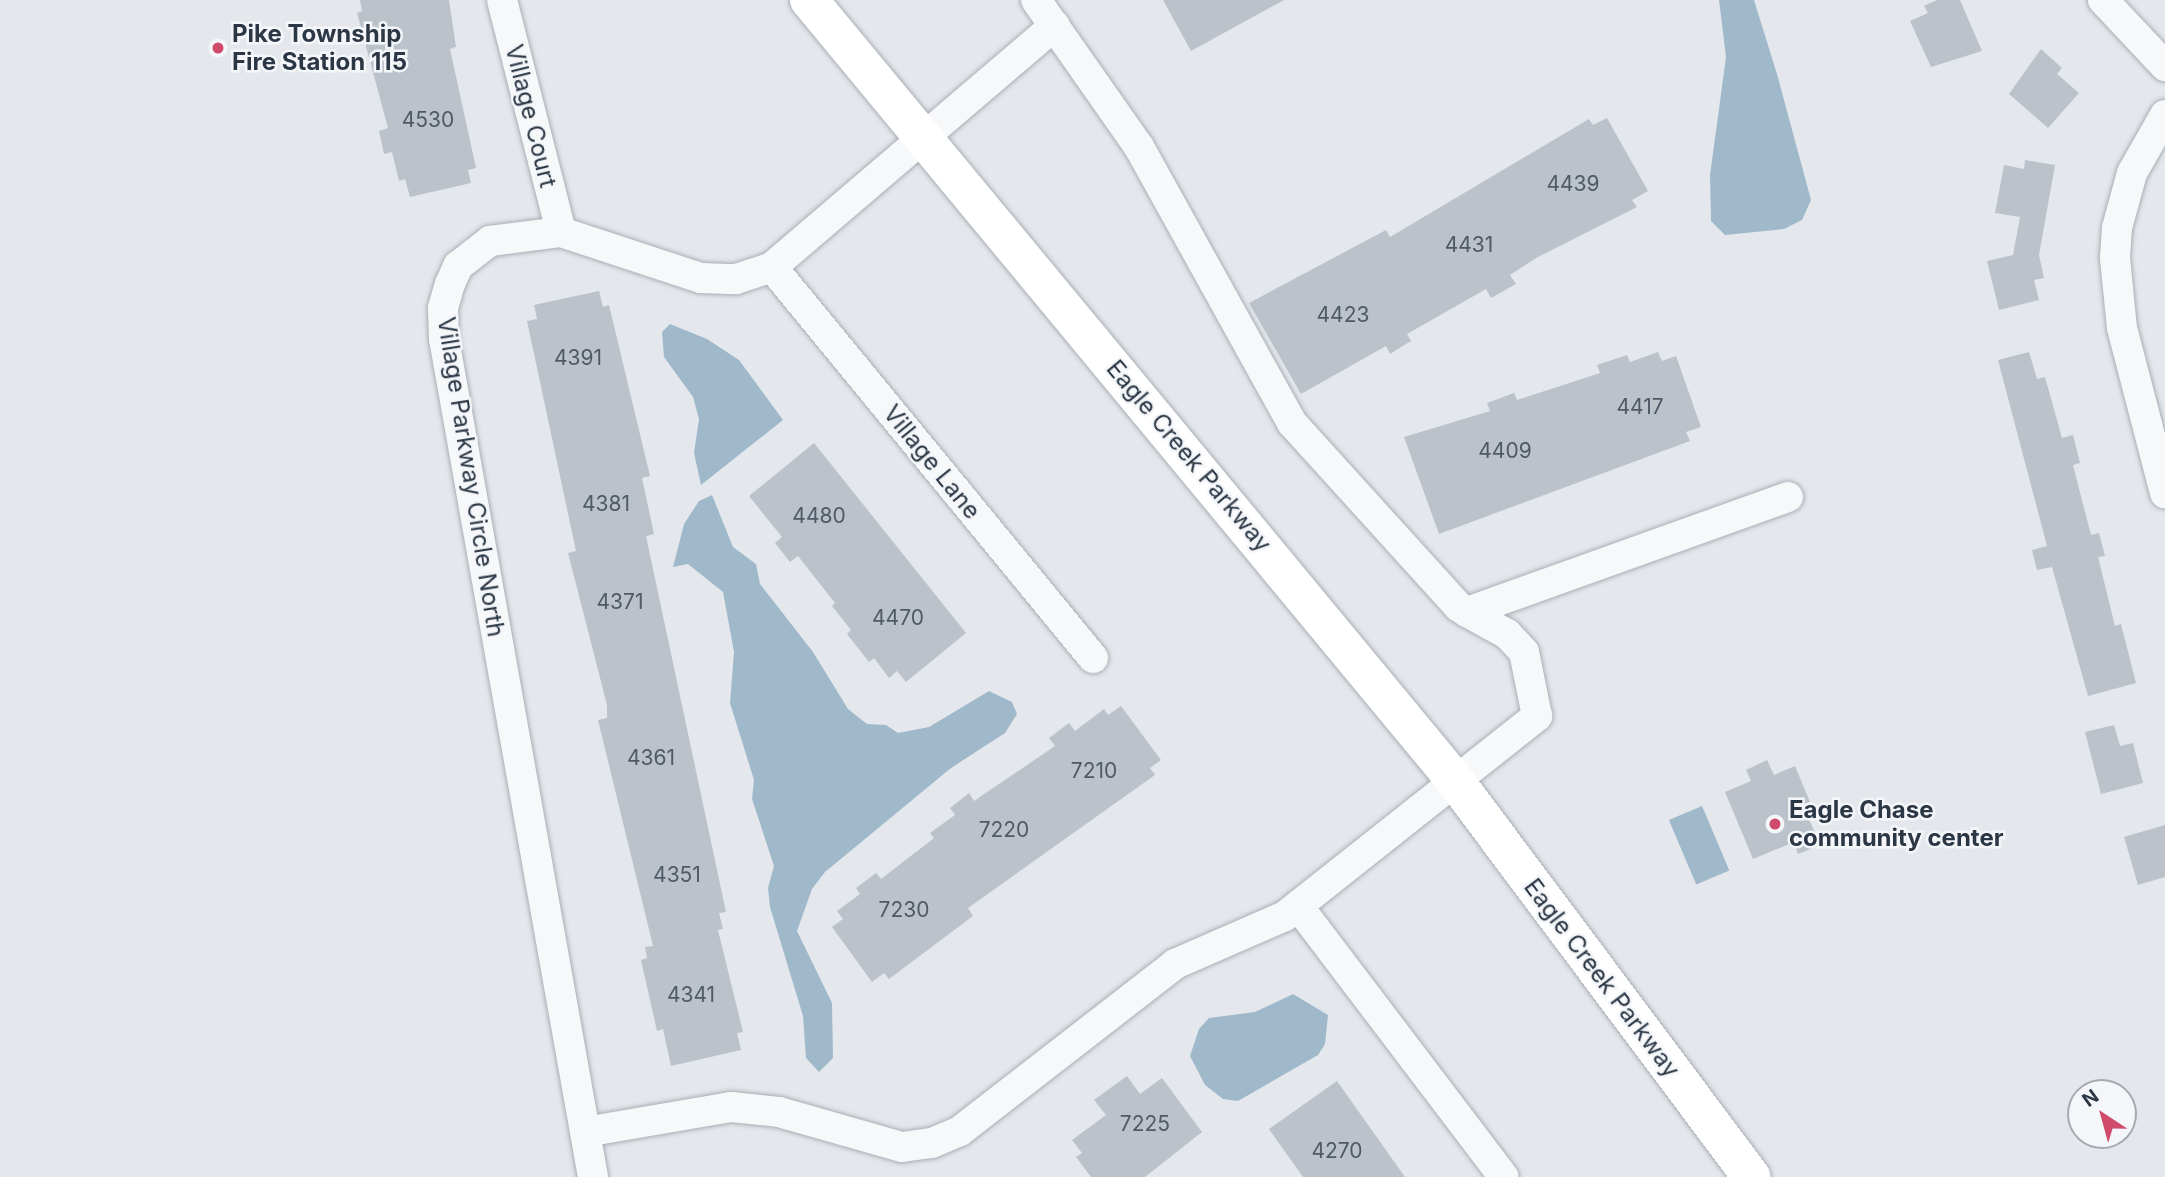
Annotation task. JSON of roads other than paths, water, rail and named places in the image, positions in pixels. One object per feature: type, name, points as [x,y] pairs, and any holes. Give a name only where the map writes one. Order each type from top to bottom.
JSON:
[{"type":"main road","name":"Eagle Creek Parkway","points":[[809,0],[1453,778],[1751,1177]]},
{"type":"street","name":"Village Court","points":[[502,0],[561,232]]},
{"type":"street","points":[[585,1132],[731,1107],[779,1112],[882,1144],[902,1147],[932,1143],[969,1125],[1175,964],[1216,943],[1267,926],[1298,906],[1453,778],[1537,716],[1524,652],[1503,631],[1467,612],[1292,422],[1154,173],[1055,25],[1035,0]]},
{"type":"street","points":[[2103,0],[2165,66]]},
{"type":"street","points":[[922,136],[1055,25]]},
{"type":"street","points":[[2165,115],[2132,173],[2117,228],[2115,258],[2122,328],[2165,494]]},
{"type":"street","name":"Village Parkway Circle North","points":[[593,1177],[442,323],[450,284],[466,258],[496,239],[561,232],[701,278],[736,279],[772,267],[922,136]]},
{"type":"street","name":"Village Lane","points":[[772,267],[1093,658]]},
{"type":"street","points":[[1467,612],[1788,497]]},
{"type":"street","points":[[1298,906],[1504,1177]]},
{"type":"water","points":[[1719,0],[1754,0],[1777,74],[1811,200],[1802,220],[1784,229],[1725,235],[1711,221],[1710,175],[1726,57]]},
{"type":"water","points":[[670,324],[707,339],[739,360],[783,420],[701,485],[694,453],[699,419],[693,397],[664,357],[662,332]]},
{"type":"water","points":[[712,495],[733,547],[756,564],[760,584],[813,652],[848,709],[867,724],[886,725],[898,733],[929,727],[989,691],[1012,702],[1017,714],[1005,733],[951,768],[825,872],[812,889],[797,931],[832,1003],[833,1058],[819,1072],[806,1058],[803,1016],[770,907],[768,888],[774,866],[752,799],[754,780],[730,703],[734,652],[723,592],[688,564],[673,567],[684,524],[699,501]]},
{"type":"water","points":[[1702,806],[1729,870],[1696,885],[1669,820]]},
{"type":"water","points":[[1293,994],[1328,1015],[1325,1044],[1318,1055],[1238,1101],[1223,1099],[1205,1085],[1190,1056],[1199,1029],[1209,1018],[1255,1012]]},
{"type":"place","name":"Pike Township Fire Station 115","points":[[218,48]]},
{"type":"place","name":"Eagle Chase community center","points":[[1775,824]]}]
